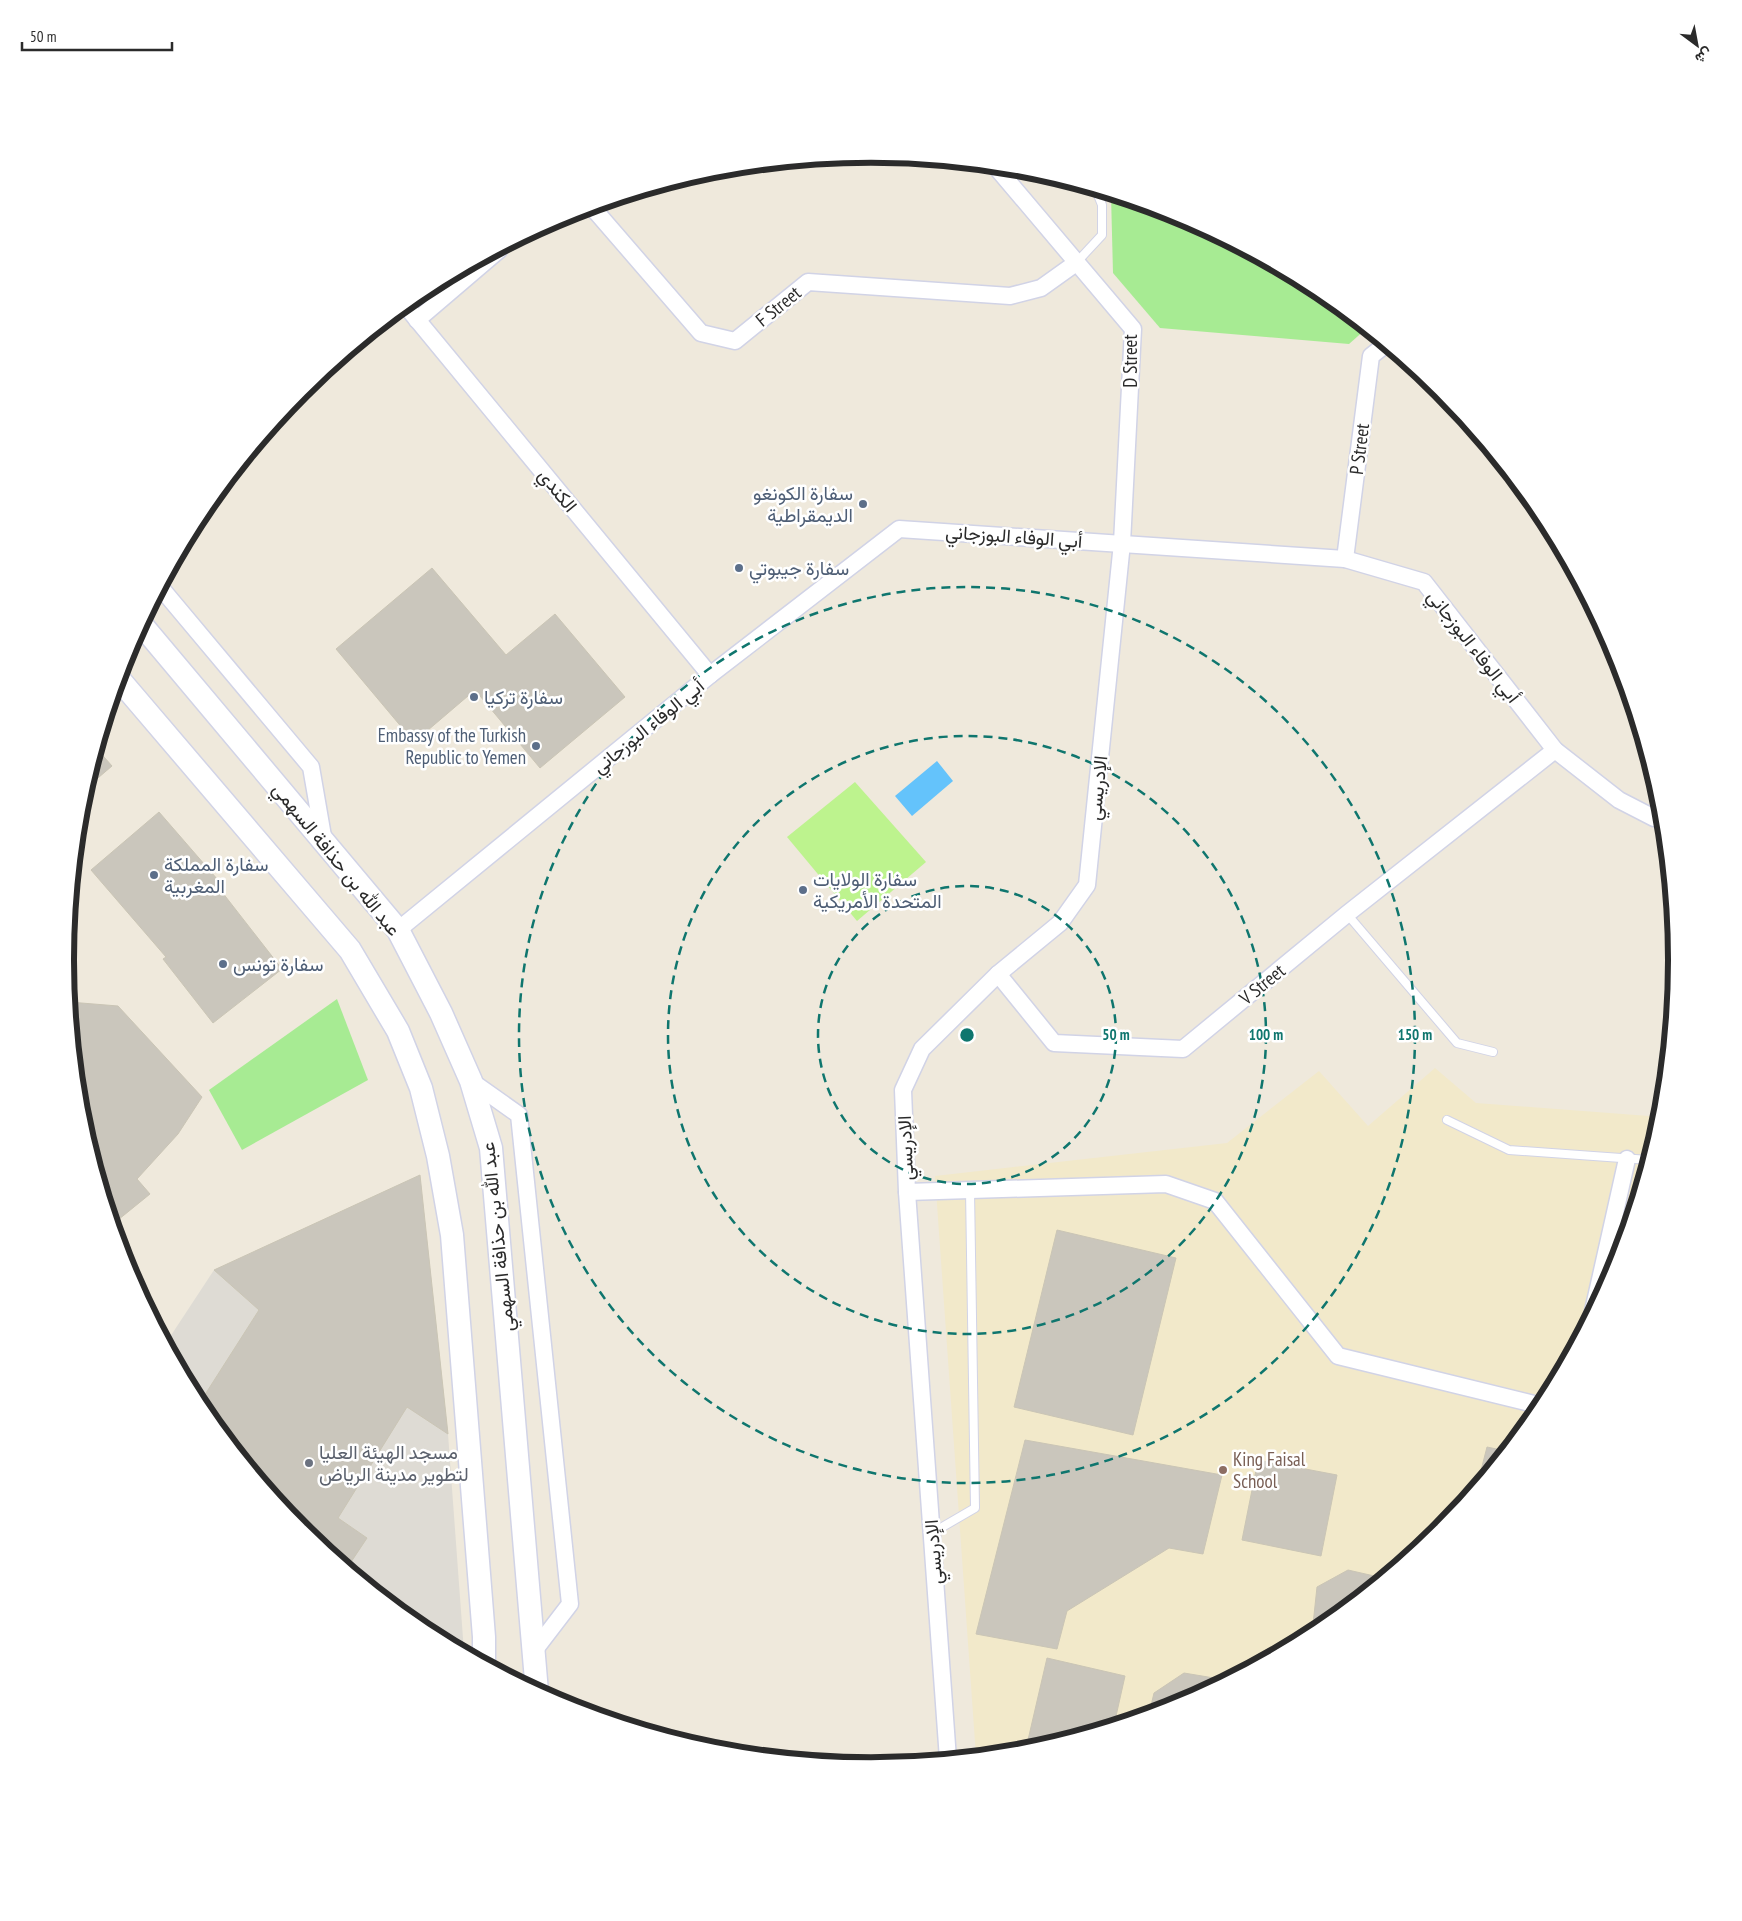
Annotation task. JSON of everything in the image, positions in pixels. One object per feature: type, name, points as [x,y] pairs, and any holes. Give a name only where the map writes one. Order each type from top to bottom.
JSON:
[{"type":"street","name":"D Street","points":[[1003,175],[1133,329],[1122,543],[1115,611]]},
{"type":"street","name":"F Street","points":[[597,213],[701,333],[735,341],[808,282],[1010,296],[1041,288],[1076,262]]},
{"type":"street","points":[[417,320],[482,265]]},
{"type":"street","name":"الكندي","points":[[410,311],[710,675]]},
{"type":"street","name":"P Street","points":[[1345,559],[1371,356],[1381,348]]},
{"type":"street","name":"أبي الوفاء البوزجاني","points":[[398,930],[710,675],[899,529],[1345,559],[1424,582],[1555,750],[1619,800],[1655,818]]},
{"type":"street","points":[[165,592],[311,767],[324,842]]},
{"type":"street","name":"الإدريسي","points":[[948,1754],[906,1192],[903,1090],[922,1049],[998,974],[1060,922],[1087,886],[1115,611]]},
{"type":"street","name":"عبد الله بن حذافة السهمي","points":[[146,630],[398,930],[441,1013],[472,1081],[491,1148],[536,1684]]},
{"type":"street","points":[[123,684],[350,950],[398,1031],[421,1088],[438,1156],[452,1235],[484,1637],[484,1658]]},
{"type":"street","name":"V Street","points":[[998,974],[1054,1043],[1183,1049],[1347,914],[1555,750]]},
{"type":"street","points":[[472,1081],[519,1116],[570,1604],[534,1651]]},
{"type":"street","points":[[1598,1287],[1626,1159]]},
{"type":"street","points":[[906,1192],[1166,1184],[1214,1201],[1338,1356],[1533,1404]]},
{"type":"lane","points":[[1076,262],[1102,235],[1102,205],[1099,197]]},
{"type":"lane","points":[[1347,914],[1457,1043],[1492,1052]]},
{"type":"lane","points":[[1447,1120],[1509,1150],[1643,1160]]},
{"type":"lane","points":[[932,1532],[975,1508],[970,1189]]},
{"type":"shaded area","name":"King Faisal School","points":[[1435,1068],[1476,1103],[1653,1116],[1641,1167],[1626,1217],[1608,1266],[1586,1313],[1534,1403],[1504,1446],[1470,1486],[1435,1524],[1397,1560],[1356,1593],[1270,1651],[1224,1676],[1176,1697],[1127,1715],[1077,1731],[976,1751],[935,1176],[1227,1143],[1319,1071],[1368,1126]]},
{"type":"shaded area","points":[[420,1175],[448,1434],[464,1646],[386,1593],[345,1560],[307,1524],[238,1446],[208,1403],[169,1338],[214,1270]]},
{"type":"green space","points":[[1111,201],[1176,224],[1224,245],[1270,270],[1314,298],[1362,333],[1349,344],[1160,328],[1113,273]]},
{"type":"green space","points":[[855,782],[926,862],[857,921],[787,837]]},
{"type":"green space","points":[[337,999],[368,1080],[242,1150],[209,1090]]},
{"type":"water","points":[[937,761],[953,781],[912,816],[895,796]]},
{"type":"building","points":[[432,568],[506,655],[555,614],[625,697],[540,768],[475,690],[414,742],[336,649]]},
{"type":"building","points":[[101,754],[112,766],[95,781]]},
{"type":"building","points":[[159,812],[218,880],[215,883],[282,969],[213,1023],[163,959],[166,957],[91,870]]},
{"type":"building","points":[[75,1002],[118,1006],[202,1097],[178,1134],[137,1179],[150,1194],[117,1221],[101,1167],[89,1116],[81,1065]]},
{"type":"building","points":[[420,1175],[448,1434],[407,1407],[338,1518],[367,1538],[350,1564],[307,1524],[272,1486],[238,1446],[204,1396],[259,1310],[214,1270]]},
{"type":"building","points":[[1057,1230],[1176,1258],[1133,1435],[1014,1407]]},
{"type":"building","points":[[1025,1440],[1222,1475],[1203,1554],[1169,1548],[1067,1611],[1057,1649],[976,1634]]},
{"type":"building","points":[[1487,1447],[1501,1450],[1480,1474]]},
{"type":"building","points":[[1258,1460],[1337,1475],[1321,1556],[1242,1540]]},
{"type":"building","points":[[1348,1570],[1376,1577],[1313,1624],[1317,1587]]},
{"type":"building","points":[[1047,1658],[1125,1676],[1115,1719],[1077,1731],[1032,1741],[1028,1740]]},
{"type":"building","points":[[1184,1673],[1218,1679],[1151,1706],[1154,1693]]},
{"type":"place","name":"سفارة الكونغو الديمقراطية","points":[[863,504]]},
{"type":"place","name":"سفارة جيبوتي","points":[[739,568]]},
{"type":"place","name":"سفارة تركيا","points":[[474,697]]},
{"type":"place","name":"Embassy of the Turkish Republic to Yemen","points":[[536,746]]},
{"type":"place","name":"سفارة المملكة المغربية","points":[[154,875]]},
{"type":"place","name":"سفارة الولايات المتحدة الأمريكية","points":[[803,890]]},
{"type":"place","name":"سفارة تونس","points":[[223,964]]},
{"type":"place","name":"مسجد الهيئة العليا لتطوير مدينة الرياض","points":[[309,1463]]},
{"type":"place","name":"King Faisal School","points":[[1223,1470]]}]
